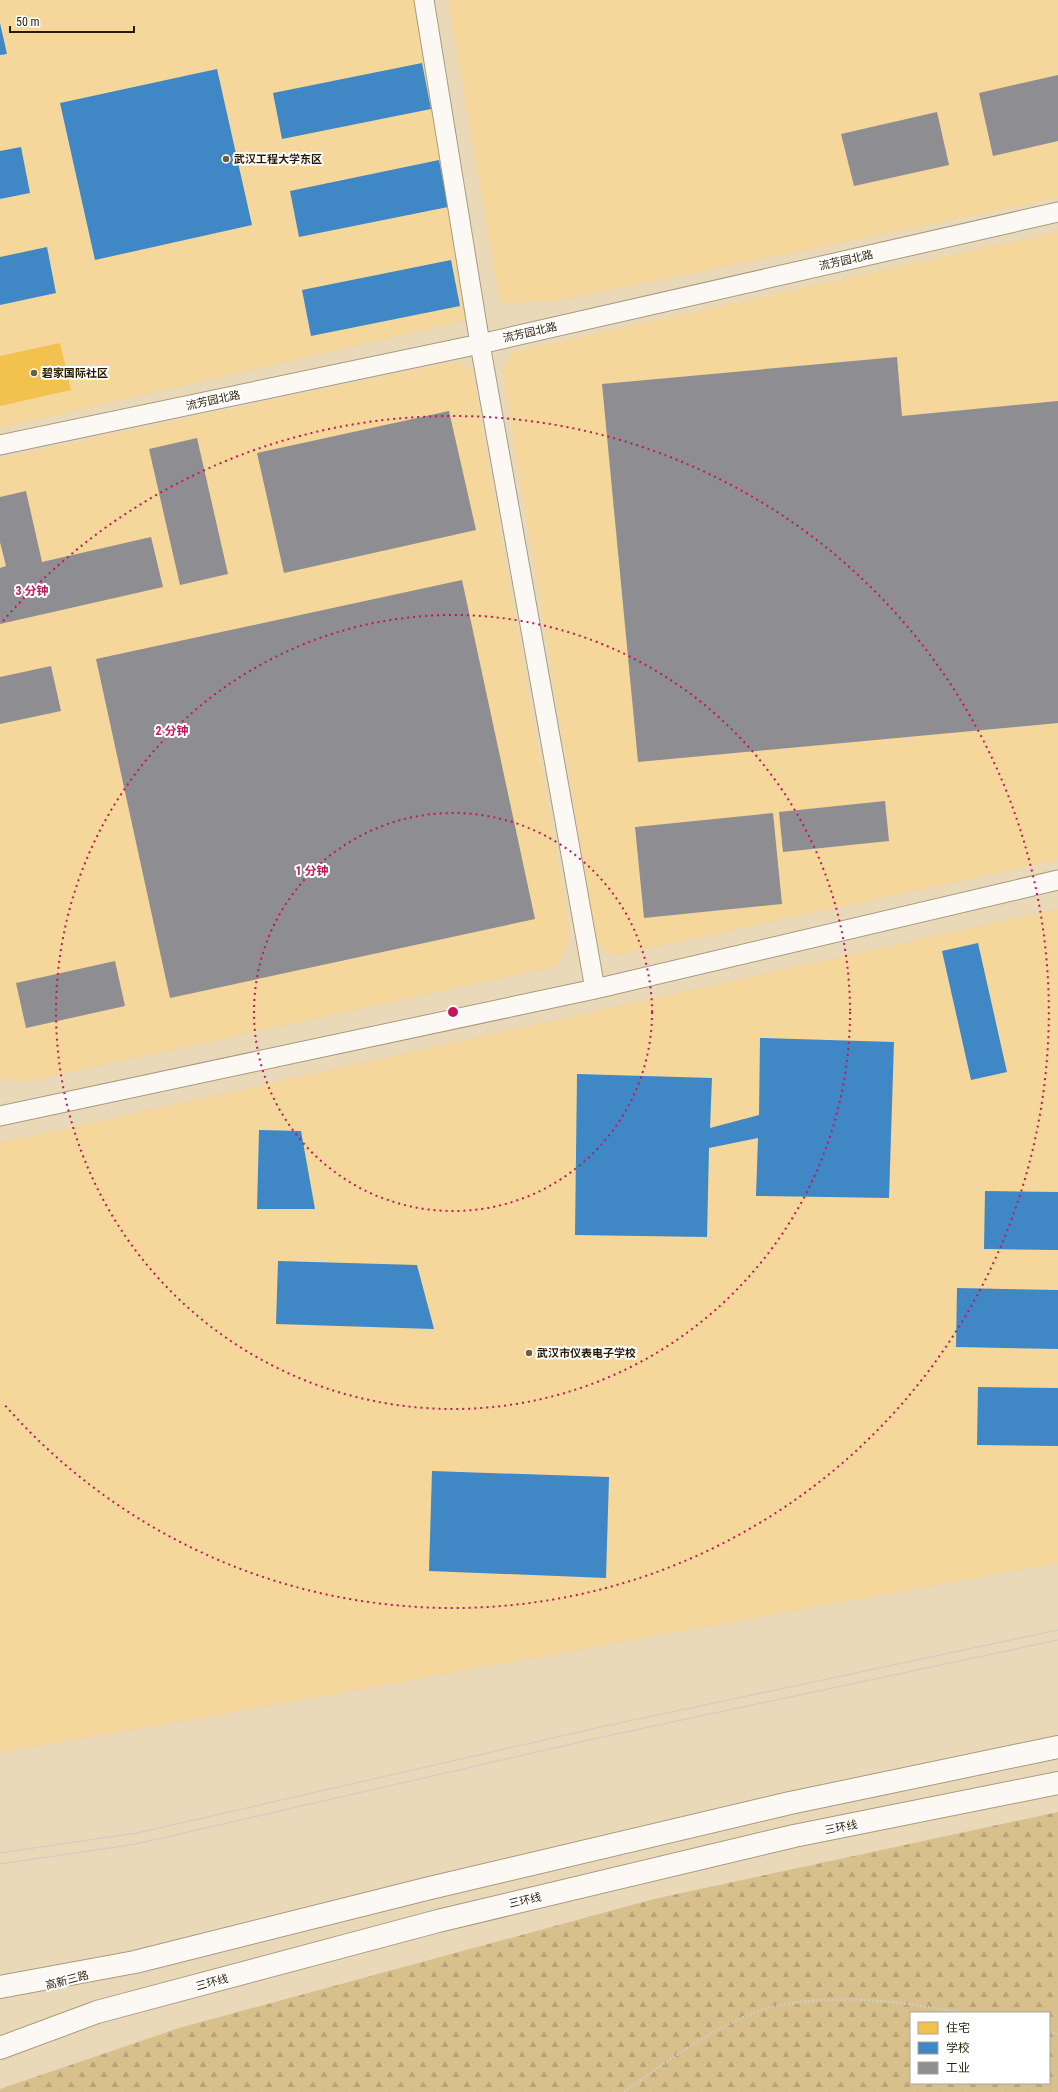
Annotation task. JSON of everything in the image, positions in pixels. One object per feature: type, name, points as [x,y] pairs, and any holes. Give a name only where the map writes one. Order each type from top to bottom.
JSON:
[{"type":"highway","points":[[0,1986],[135,1962],[430,1888],[790,1803],[1058,1747]]},
{"type":"highway","name":"三环线","points":[[0,2048],[97,2012],[446,1919],[794,1836],[1058,1783]]},
{"type":"highway","name":"高新三路","points":[[0,1998],[135,1962]]},
{"type":"highway","points":[[0,2039],[97,2012]]},
{"type":"street","points":[[424,0],[480,344],[595,989]]},
{"type":"street","name":"流芳园北路","points":[[0,445],[480,344],[1058,212]]},
{"type":"street","points":[[0,1116],[595,989],[1058,880]]},
{"type":"path","points":[[624,2092],[681,2052],[723,2027],[758,2012],[803,2002],[853,2000],[896,2003],[954,2012]]},
{"type":"shaded area","name":"武汉工程大学东区","points":[[0,0],[423,0],[480,317],[0,428]]},
{"type":"shaded area","points":[[448,0],[1058,0],[1058,198],[556,301],[506,303],[499,296]]},
{"type":"shaded area","points":[[1058,232],[1058,860],[617,955],[605,951],[596,939],[502,370],[513,352]]},
{"type":"shaded area","points":[[443,364],[460,364],[472,370],[567,913],[569,933],[567,947],[556,966],[29,1081],[0,1079],[0,458]]},
{"type":"shaded area","name":"武汉市仪表电子学校","points":[[1058,909],[1058,1563],[178,1722],[0,1752],[0,1143]]},
{"type":"green space","points":[[1058,1812],[1058,2092],[0,2092],[0,2089],[179,2028],[654,1899]]},
{"type":"building: 住宅","name":"碧家国际社区","points":[[60,343],[71,390],[0,406],[0,356]]},
{"type":"building: 学校","points":[[0,23],[7,54],[0,55]]},
{"type":"building: 学校","points":[[422,63],[431,109],[282,139],[273,93]]},
{"type":"building: 学校","points":[[217,69],[252,225],[95,260],[60,103]]},
{"type":"building: 学校","points":[[21,147],[30,193],[0,199],[0,151]]},
{"type":"building: 学校","points":[[439,160],[448,207],[299,237],[290,191]]},
{"type":"building: 学校","points":[[47,247],[56,293],[0,305],[0,257]]},
{"type":"building: 学校","points":[[451,260],[460,306],[311,336],[302,290]]},
{"type":"building: 学校","points":[[978,943],[1007,1072],[971,1080],[942,951]]},
{"type":"building: 学校","points":[[760,1038],[894,1042],[889,1198],[756,1196],[758,1138],[709,1148],[707,1237],[575,1235],[577,1074],[712,1078],[710,1128],[759,1115]]},
{"type":"building: 学校","points":[[259,1130],[301,1131],[315,1209],[257,1209]]},
{"type":"building: 学校","points":[[985,1191],[1058,1192],[1058,1250],[984,1249]]},
{"type":"building: 学校","points":[[278,1261],[417,1265],[434,1329],[276,1324]]},
{"type":"building: 学校","points":[[957,1288],[1058,1290],[1058,1349],[956,1347]]},
{"type":"building: 学校","points":[[978,1387],[1058,1388],[1058,1446],[977,1445]]},
{"type":"building: 学校","points":[[432,1471],[609,1477],[606,1578],[429,1571]]},
{"type":"building: 工业","points":[[1058,75],[1058,141],[993,156],[979,93]]},
{"type":"building: 工业","points":[[937,112],[949,165],[854,186],[841,134]]},
{"type":"building: 工业","points":[[897,357],[902,416],[1058,401],[1058,723],[638,762],[602,384]]},
{"type":"building: 工业","points":[[449,411],[476,530],[284,573],[257,453]]},
{"type":"building: 工业","points":[[197,438],[228,574],[180,585],[149,449]]},
{"type":"building: 工业","points":[[26,491],[42,562],[151,537],[163,587],[0,624],[0,568],[6,566],[0,542],[0,497]]},
{"type":"building: 工业","points":[[462,580],[535,919],[170,998],[96,659]]},
{"type":"building: 工业","points":[[51,666],[61,711],[0,724],[0,677]]},
{"type":"building: 工业","points":[[885,801],[889,841],[783,852],[779,812]]},
{"type":"building: 工业","points":[[773,813],[782,904],[644,918],[635,827]]},
{"type":"building: 工业","points":[[115,961],[125,1006],[26,1028],[16,983]]},
{"type":"tram line","points":[[0,1853],[137,1833],[601,1727],[1058,1630]]},
{"type":"tram line","points":[[0,1864],[136,1844],[602,1737],[1058,1640]]},
{"type":"place","name":"武汉工程大学东区","points":[[226,159]]},
{"type":"place","name":"碧家国际社区","points":[[34,373]]},
{"type":"place","name":"武汉市仪表电子学校","points":[[529,1353]]}]
